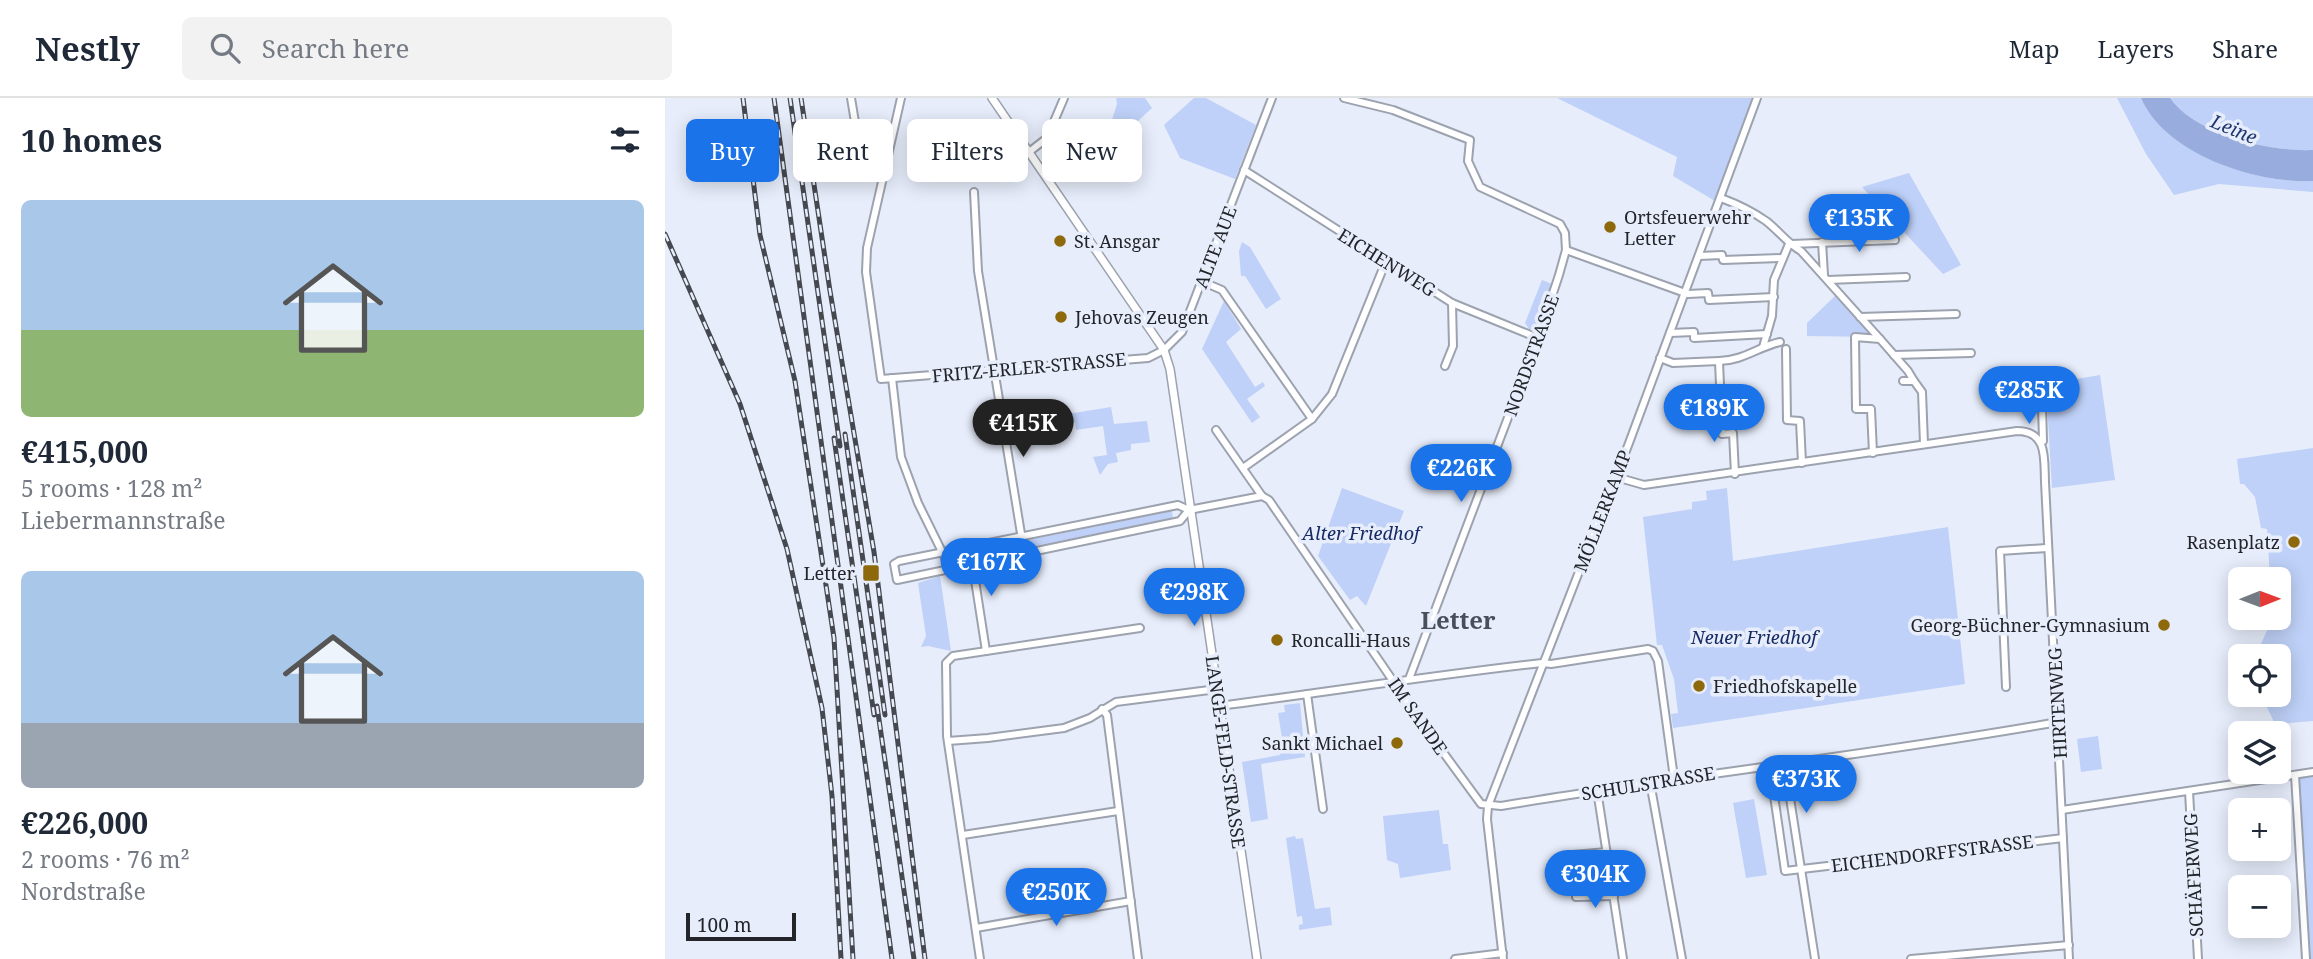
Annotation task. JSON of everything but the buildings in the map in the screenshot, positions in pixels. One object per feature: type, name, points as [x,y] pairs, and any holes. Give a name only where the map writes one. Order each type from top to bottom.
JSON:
[{"type":"street","points":[[851,98],[854,119]]},
{"type":"street","points":[[901,98],[871,227],[866,272],[879,376],[892,378],[901,457],[918,503],[950,568]]},
{"type":"street","name":"LANGE-FELD-STRASSE","points":[[992,98],[1164,350],[1170,369],[1257,959]]},
{"type":"street","points":[[1029,152],[1048,138],[1064,98]]},
{"type":"street","name":"ALTE AUE","points":[[1164,350],[1182,332],[1272,98]]},
{"type":"street","name":"NORDSTRASSE","points":[[1349,98],[1393,110],[1470,140],[1468,161],[1480,187],[1562,227],[1566,250],[1538,338],[1409,679]]},
{"type":"street","name":"MÖLLERKAMP","points":[[1488,806],[1616,477],[1758,98]]},
{"type":"street","name":"EICHENWEG","points":[[1244,170],[1452,303],[1538,338]]},
{"type":"street","points":[[974,191],[978,271],[1024,552]]},
{"type":"street","points":[[1721,198],[1766,221],[1789,244],[1801,251],[1894,355],[1922,392],[1924,444]]},
{"type":"street","points":[[1789,244],[1895,240]]},
{"type":"street","points":[[1822,242],[1824,276]]},
{"type":"street","points":[[1763,347],[1775,297],[1774,280],[1789,244]]},
{"type":"street","points":[[1566,250],[1685,293],[1708,293],[1709,300],[1775,297]]},
{"type":"street","points":[[1699,256],[1722,255],[1723,260],[1783,258]]},
{"type":"street","points":[[1243,468],[1312,419],[1332,394],[1386,261]]},
{"type":"street","points":[[1824,276],[1906,277]]},
{"type":"street","points":[[1202,282],[1222,290],[1312,419]]},
{"type":"street","points":[[1445,366],[1453,346],[1452,303]]},
{"type":"street","points":[[1860,317],[1956,314]]},
{"type":"street","points":[[1670,332],[1694,332],[1694,338],[1767,334]]},
{"type":"street","points":[[1873,453],[1871,409],[1856,409],[1855,337],[1880,339]]},
{"type":"street","points":[[1660,358],[1673,363],[1743,358],[1763,347],[1780,342]]},
{"type":"street","points":[[1786,349],[1787,420],[1800,421],[1801,463]]},
{"type":"street","name":"FRITZ-ERLER-STRASSE","points":[[892,378],[1148,358],[1164,350]]},
{"type":"street","points":[[1894,355],[1971,353]]},
{"type":"street","points":[[1719,361],[1722,434],[1733,433],[1735,474]]},
{"type":"street","points":[[1903,381],[1914,381]]},
{"type":"street","name":"HIRTENWEG","points":[[2042,405],[2069,959]]},
{"type":"street","name":"IM SANDE","points":[[1216,430],[1262,496],[1269,500],[1477,801],[1488,806]]},
{"type":"street","points":[[1616,477],[1644,485],[2021,431],[2034,434],[2043,447]]},
{"type":"street","points":[[1189,510],[1180,520],[897,580],[894,564],[899,561],[1178,505],[1189,510],[1262,496]]},
{"type":"street","points":[[970,548],[986,651]]},
{"type":"street","points":[[2006,687],[2000,551],[2047,548]]},
{"type":"street","points":[[980,959],[948,741],[946,663],[953,656],[1140,628]]},
{"type":"street","points":[[1219,706],[1409,679],[1551,664],[1640,649],[1653,651],[1658,661],[1674,778]]},
{"type":"street","points":[[948,741],[1064,728],[1090,718],[1116,702],[1217,688]]},
{"type":"street","points":[[1307,694],[1323,809]]},
{"type":"street","points":[[1102,709],[1107,715],[1138,959]]},
{"type":"street","name":"SCHULSTRASSE","points":[[1488,806],[1759,766],[1770,768],[2058,722]]},
{"type":"street","points":[[1785,765],[1815,959]]},
{"type":"street","points":[[1770,768],[1785,871],[1800,869]]},
{"type":"street","points":[[2062,810],[2313,772]]},
{"type":"street","points":[[2295,775],[2306,959]]},
{"type":"street","points":[[1650,782],[1682,959]]},
{"type":"street","points":[[1597,790],[1623,959]]},
{"type":"street","name":"SCHÄFERWEG","points":[[2189,791],[2197,959]]},
{"type":"street","points":[[1455,959],[1503,956],[1487,819],[1488,806]]},
{"type":"street","points":[[963,835],[1118,811]]},
{"type":"street","name":"EICHENDORFFSTRASSE","points":[[1800,869],[2063,838]]},
{"type":"street","points":[[1572,855],[1607,852]]},
{"type":"street","points":[[1576,897],[1614,896]]},
{"type":"street","points":[[976,928],[1131,901]]},
{"type":"street","points":[[1911,959],[2069,945]]},
{"type":"green space","points":[[1116,98],[1145,98],[1152,108],[1140,119],[1112,119]]},
{"type":"green space","points":[[1194,98],[1206,98],[1256,125],[1235,179],[1180,158],[1164,125]]},
{"type":"green space","points":[[1557,98],[1753,98],[1715,201],[1673,176],[1677,157]]},
{"type":"green space","points":[[2117,98],[2141,98],[2153,118],[2170,135],[2215,162],[2266,177],[2313,181],[2313,192],[2219,184],[2174,195],[2146,154]]},
{"type":"green space","points":[[2170,98],[2313,98],[2313,150],[2277,148],[2235,139],[2197,122]]},
{"type":"green space","points":[[1909,173],[1961,265],[1943,274],[1862,187]]},
{"type":"green space","points":[[1242,242],[1250,247],[1281,299],[1266,309],[1245,276],[1241,276],[1239,251]]},
{"type":"green space","points":[[1542,280],[1552,284],[1537,329],[1529,329],[1525,323]]},
{"type":"green space","points":[[1835,296],[1874,337],[1807,336],[1807,323]]},
{"type":"green space","points":[[1224,301],[1241,329],[1226,342],[1255,387],[1263,382],[1265,386],[1247,399],[1260,417],[1252,423],[1202,349]]},
{"type":"green space","points":[[2100,375],[2115,480],[2052,488],[2046,384]]},
{"type":"green space","points":[[1111,407],[1114,424],[1147,421],[1150,442],[1131,444],[1131,450],[1116,453],[1118,462],[1108,464],[1100,475],[1093,457],[1107,455],[1103,426],[1076,430],[1075,422],[1069,422],[1068,414]]},
{"type":"green space","points":[[2313,448],[2313,721],[2274,721],[2267,707],[2291,707],[2291,644],[2261,644],[2267,630],[2291,630],[2291,567],[2269,567],[2267,529],[2261,528],[2255,497],[2244,484],[2240,484],[2237,459]]},
{"type":"green space","name":"Alter Friedhof","points":[[1342,488],[1404,511],[1366,606],[1357,596],[1350,600],[1318,556]]},
{"type":"green space","name":"Neuer Friedhof","points":[[1727,488],[1733,561],[1948,527],[1965,684],[1673,728],[1671,714],[1678,713],[1674,679],[1662,645],[1657,645],[1643,517],[1692,509],[1692,502],[1707,500],[1706,491]]},
{"type":"green space","points":[[1172,511],[1173,519],[1029,547],[1027,544],[1028,540]]},
{"type":"green space","points":[[940,576],[951,651],[921,647],[926,636],[918,583]]},
{"type":"green space","points":[[1300,703],[1305,757],[1261,764],[1268,819],[1251,822],[1242,762],[1280,755],[1277,739],[1282,738],[1278,713],[1285,712],[1284,705]]},
{"type":"green space","points":[[2098,736],[2102,769],[2081,772],[2077,739]]},
{"type":"green space","points":[[2313,777],[2313,959],[2308,959],[2299,778]]},
{"type":"green space","points":[[1754,799],[1767,875],[1746,878],[1733,803]]},
{"type":"green space","points":[[1439,810],[1443,844],[1448,844],[1451,870],[1400,878],[1398,864],[1387,860],[1383,816]]},
{"type":"green space","points":[[1295,836],[1296,839],[1303,838],[1315,909],[1330,907],[1332,925],[1299,930],[1299,925],[1303,924],[1302,916],[1297,917],[1286,838]]},
{"type":"shaded area","points":[[2141,98],[2170,98],[2197,122],[2235,139],[2277,148],[2313,150],[2313,181],[2265,177],[2215,162],[2170,135],[2153,118]]},
{"type":"railway","points":[[743,98],[760,235],[795,381],[834,638],[853,959]]},
{"type":"railway","points":[[774,98],[892,959]]},
{"type":"railway","points":[[790,98],[840,446]]},
{"type":"railway","points":[[801,98],[874,552],[925,959]]},
{"type":"railway","points":[[665,234],[740,404],[787,549],[822,708],[832,796],[841,959]]},
{"type":"railway","points":[[845,434],[885,715]]},
{"type":"railway","points":[[834,438],[874,715]]},
{"type":"railway","points":[[877,706],[914,959]]},
{"type":"place","name":"Ortsfeuerwehr Letter","points":[[1610,227]]},
{"type":"place","name":"St. Ansgar","points":[[1060,241]]},
{"type":"place","name":"Jehovas Zeugen","points":[[1061,317]]},
{"type":"place","name":"Rasenplatz","points":[[2294,542]]},
{"type":"place","name":"Letter","points":[[871,573]]},
{"type":"place","name":"Georg-Büchner-Gymnasium","points":[[2164,625]]},
{"type":"place","name":"Roncalli-Haus","points":[[1277,640]]},
{"type":"place","name":"Friedhofskapelle","points":[[1699,686]]},
{"type":"place","name":"Sankt Michael","points":[[1397,743]]},
{"type":"district","name":"Letter","points":[[1458,619]]},
{"type":"water label","name":"Leine","points":[[2234,129]]}]
